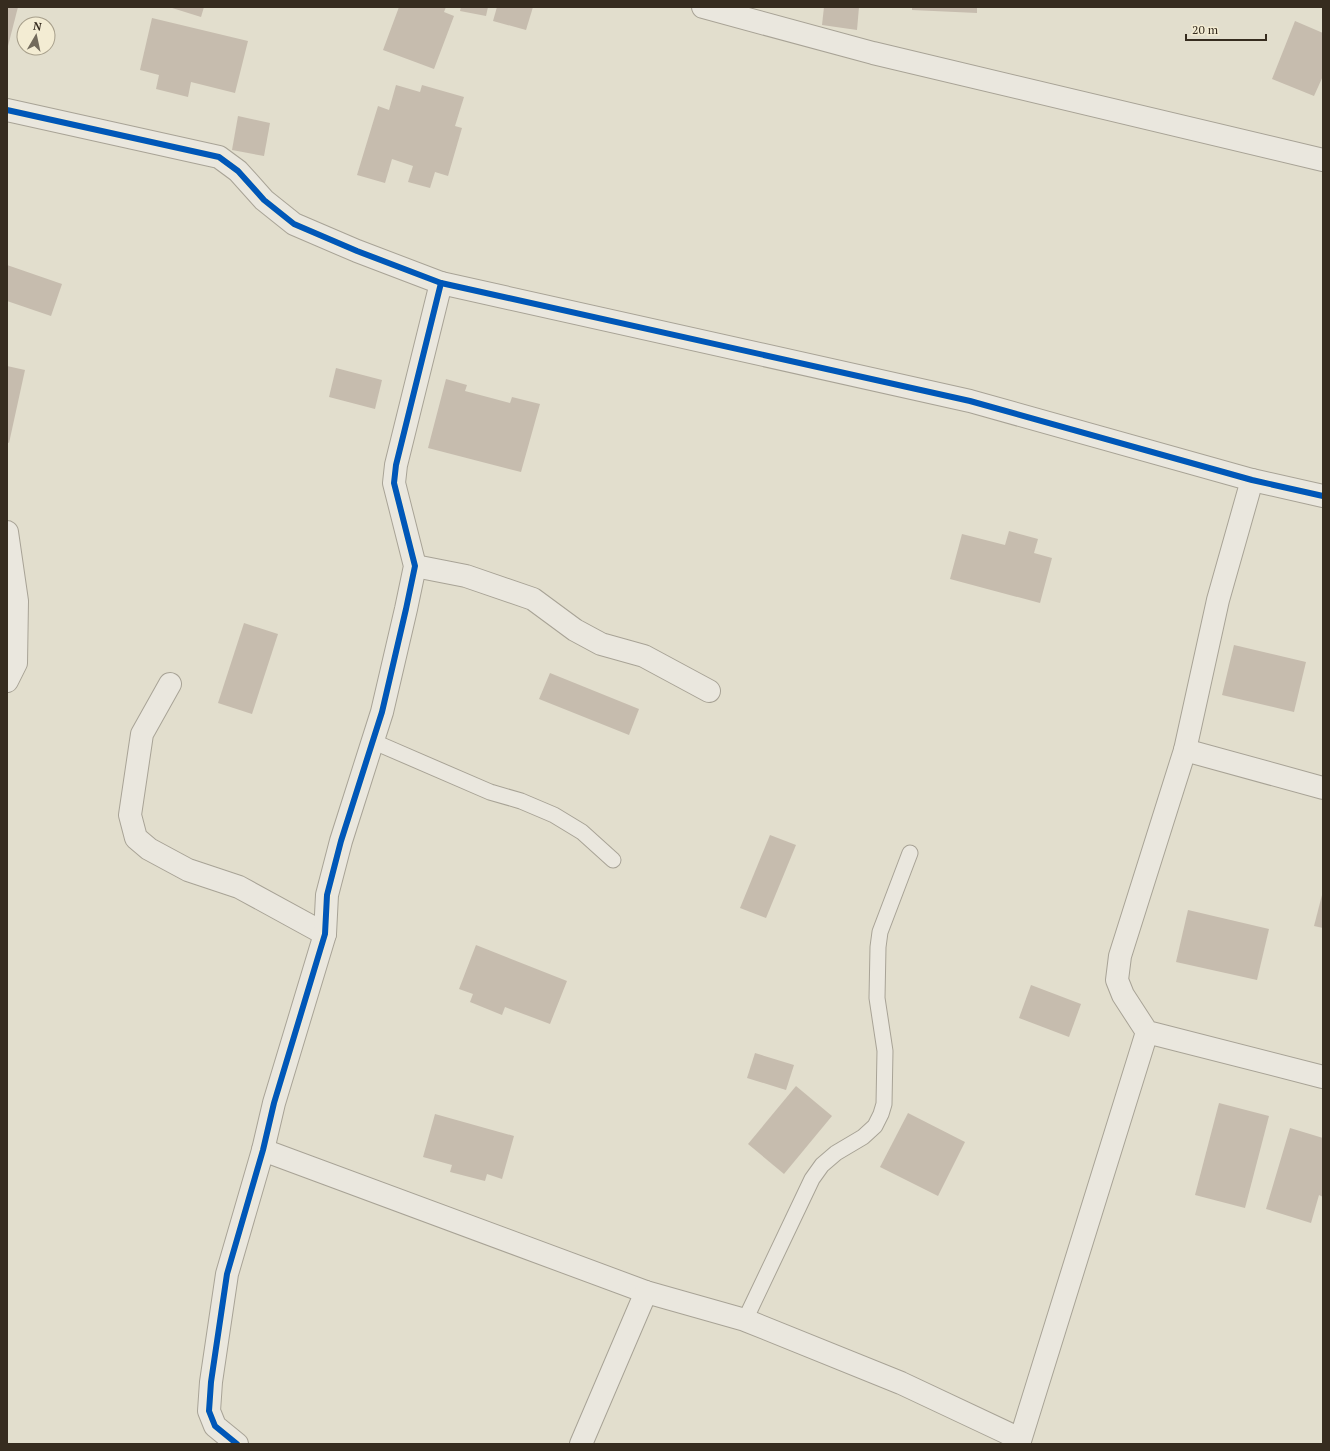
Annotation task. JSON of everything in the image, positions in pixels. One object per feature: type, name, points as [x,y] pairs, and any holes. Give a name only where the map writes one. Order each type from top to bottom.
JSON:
[{"type":"street","points":[[703,7],[873,53],[1323,160]]},
{"type":"street","points":[[7,110],[218,157],[238,171],[264,200],[294,224],[357,251],[441,283],[970,401],[1252,480],[1323,496]]},
{"type":"street","points":[[237,1444],[215,1426],[209,1411],[211,1382],[227,1274],[263,1150],[274,1103],[325,934],[326,895],[341,841],[382,712],[415,566],[394,483],[396,465],[441,283]]},
{"type":"street","points":[[1252,480],[1218,600],[1185,750],[1120,956],[1117,980],[1123,995],[1147,1032],[1323,1077]]},
{"type":"street","points":[[7,532],[17,601],[16,663],[7,681]]},
{"type":"street","points":[[415,566],[466,576],[533,599],[575,630],[602,644],[644,656],[710,691]]},
{"type":"street","points":[[170,684],[142,734],[130,815],[136,838],[149,849],[188,870],[239,887],[325,934]]},
{"type":"street","points":[[1185,750],[1323,788]]},
{"type":"street","points":[[263,1150],[646,1292],[745,1320],[901,1383],[1020,1442],[1147,1032]]},
{"type":"street","points":[[581,1444],[646,1292]]},
{"type":"lane","points":[[372,741],[490,792],[521,801],[554,815],[582,832],[613,860]]},
{"type":"lane","points":[[745,1320],[812,1179],[822,1165],[836,1153],[863,1137],[875,1126],[881,1114],[884,1104],[885,1051],[877,998],[878,947],[880,932],[910,853]]},
{"type":"building","points":[[7,7],[18,7],[8,46],[7,46]]},
{"type":"building","points":[[169,7],[204,7],[201,17]]},
{"type":"building","points":[[399,7],[446,7],[444,12],[454,16],[434,69],[383,50]]},
{"type":"building","points":[[461,7],[488,7],[486,16],[460,11]]},
{"type":"building","points":[[497,7],[533,7],[526,30],[493,21]]},
{"type":"building","points":[[824,7],[859,7],[857,30],[822,25]]},
{"type":"building","points":[[912,7],[977,7],[977,13],[912,10]]},
{"type":"building","points":[[152,18],[248,41],[235,93],[191,82],[188,97],[156,89],[159,75],[140,70]]},
{"type":"building","points":[[1295,21],[1323,33],[1323,76],[1314,96],[1272,79]]},
{"type":"building","points":[[396,85],[420,92],[422,85],[464,97],[455,126],[462,128],[448,176],[435,172],[430,188],[408,182],[413,166],[392,159],[385,183],[357,175],[378,106],[389,110]]},
{"type":"building","points":[[238,116],[270,123],[264,156],[232,150]]},
{"type":"building","points":[[7,265],[62,284],[51,316],[7,301]]},
{"type":"building","points":[[7,366],[25,370],[9,443],[7,442]]},
{"type":"building","points":[[336,368],[382,380],[375,409],[329,397]]},
{"type":"building","points":[[446,379],[467,385],[465,391],[510,403],[512,397],[540,404],[521,472],[428,448]]},
{"type":"building","points":[[1009,531],[1038,539],[1034,553],[1052,558],[1040,603],[950,579],[962,534],[1005,545]]},
{"type":"building","points":[[244,623],[278,634],[252,714],[218,703]]},
{"type":"building","points":[[1234,645],[1306,662],[1294,712],[1222,695]]},
{"type":"building","points":[[550,673],[639,709],[629,735],[539,699]]},
{"type":"building","points":[[770,835],[796,845],[766,918],[740,908]]},
{"type":"building","points":[[1323,895],[1323,928],[1314,926]]},
{"type":"building","points":[[1188,910],[1269,929],[1257,980],[1176,962]]},
{"type":"building","points":[[476,945],[567,981],[550,1024],[505,1007],[502,1015],[470,1002],[473,994],[459,989]]},
{"type":"building","points":[[1031,985],[1081,1004],[1069,1037],[1019,1018]]},
{"type":"building","points":[[755,1053],[794,1065],[786,1090],[747,1078]]},
{"type":"building","points":[[796,1086],[832,1116],[784,1174],[748,1144]]},
{"type":"building","points":[[1219,1103],[1269,1116],[1245,1208],[1195,1195]]},
{"type":"building","points":[[908,1113],[965,1142],[938,1196],[880,1167]]},
{"type":"building","points":[[435,1114],[514,1136],[502,1179],[487,1174],[485,1181],[450,1172],[452,1165],[423,1157]]},
{"type":"building","points":[[1290,1128],[1323,1138],[1323,1197],[1319,1195],[1311,1223],[1266,1209]]},
{"type":"cycle path","points":[[7,110],[219,157],[238,171],[264,200],[294,224],[357,251],[441,283],[970,401],[1252,480],[1323,496]]},
{"type":"cycle path","points":[[237,1444],[215,1426],[209,1411],[211,1382],[227,1274],[263,1150],[274,1103],[325,934],[327,895],[341,841],[382,712],[406,609],[415,566],[394,483],[396,465],[441,283]]}]
